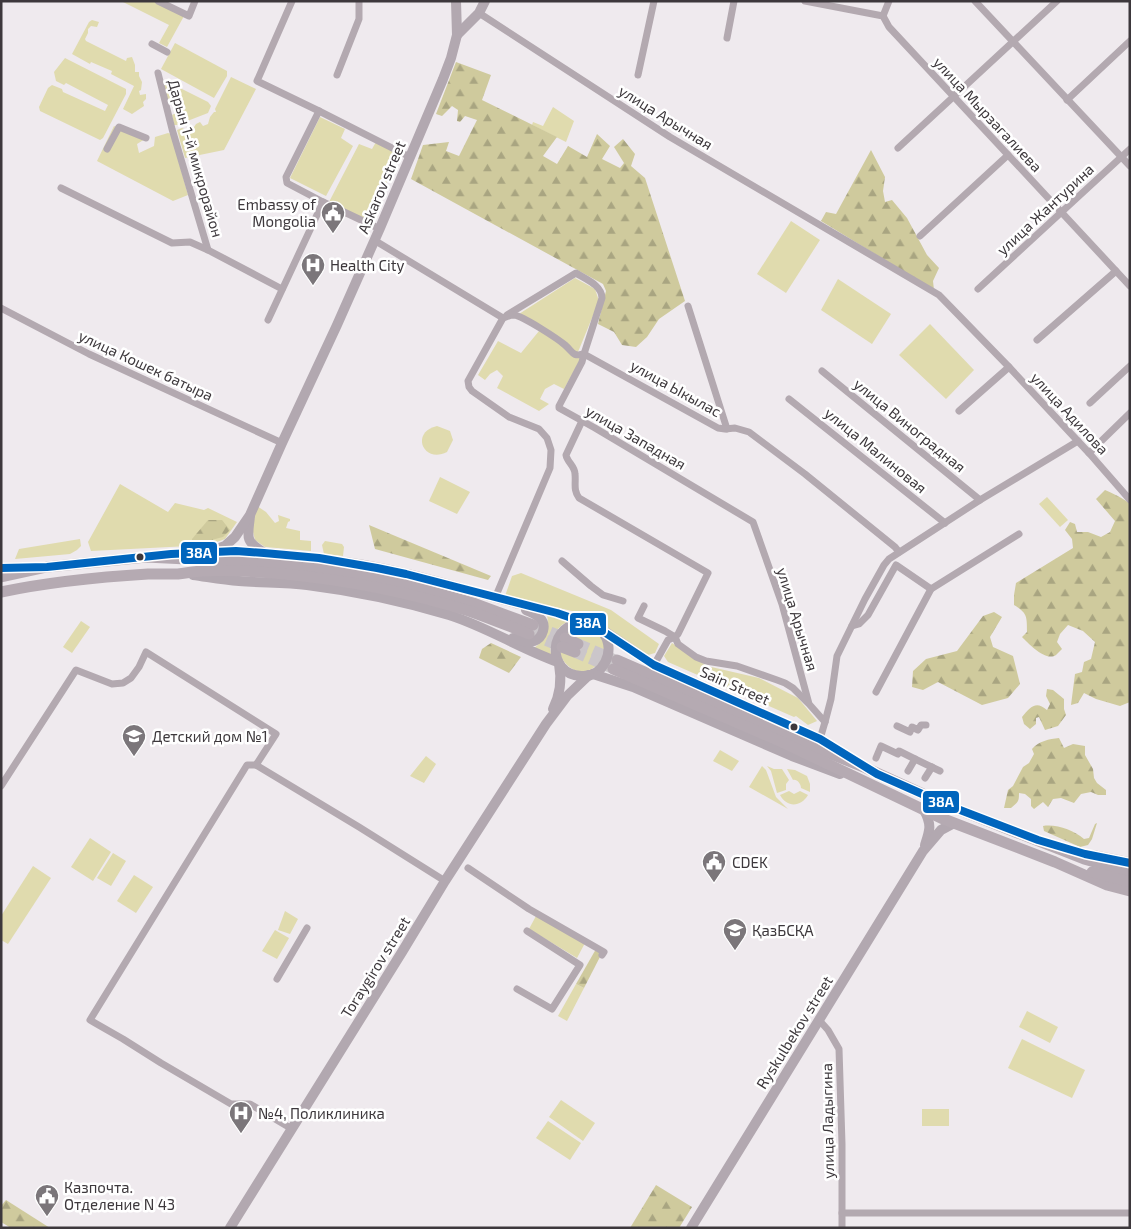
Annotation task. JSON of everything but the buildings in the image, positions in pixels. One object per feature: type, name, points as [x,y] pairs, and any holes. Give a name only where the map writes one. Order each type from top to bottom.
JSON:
[{"type":"main road","points":[[1,577],[47,567],[146,557],[294,566],[348,572],[405,584],[473,603],[531,629],[422,598],[359,584],[247,571],[148,574],[31,586],[1,592]]},
{"type":"main road","points":[[564,643],[576,648]]},
{"type":"main road","name":"Sain Street","points":[[1130,872],[1084,860],[947,805],[757,721],[615,665],[941,818],[1054,862],[1130,882]]},
{"type":"main road","points":[[1038,840],[1085,854],[1130,862]]},
{"type":"main road","points":[[1054,862],[1108,885],[1130,891]]},
{"type":"street","points":[[158,1],[189,16],[195,1]]},
{"type":"street","points":[[292,1],[257,81],[319,110],[410,157]]},
{"type":"street","points":[[337,75],[360,19],[359,1]]},
{"type":"street","name":"Askarov street","points":[[250,515],[380,229],[443,79],[457,35],[456,1]]},
{"type":"street","points":[[457,35],[479,13],[484,1]]},
{"type":"street","points":[[638,75],[654,1]]},
{"type":"street","points":[[727,38],[734,1]]},
{"type":"street","points":[[805,1],[883,16],[889,1]]},
{"type":"street","points":[[975,1],[1130,166]]},
{"type":"street","points":[[898,148],[1057,1]]},
{"type":"street","name":"улица Арычная","points":[[479,13],[670,137],[939,295],[1009,367]]},
{"type":"street","name":"улица Мырзагалиева","points":[[883,16],[889,27],[1130,286]]},
{"type":"street","points":[[1066,100],[1130,41]]},
{"type":"street","points":[[152,44],[167,52]]},
{"type":"street","name":"Дарын 1-й микрорайон","points":[[158,73],[172,129],[208,250]]},
{"type":"street","points":[[319,110],[286,177],[287,184],[380,229]]},
{"type":"street","points":[[107,149],[119,127],[146,138]]},
{"type":"street","name":"улица Жантурина","points":[[978,289],[1130,149]]},
{"type":"street","points":[[920,236],[1008,155]]},
{"type":"street","points":[[61,188],[172,243],[190,242],[208,250],[282,289]]},
{"type":"street","points":[[268,320],[323,202]]},
{"type":"street","points":[[374,240],[503,318]]},
{"type":"street","points":[[1037,340],[1116,271]]},
{"type":"street","points":[[495,598],[550,468],[551,450],[547,438],[538,429],[508,417],[472,391],[468,381],[503,318],[576,273],[600,288],[602,293],[584,354]]},
{"type":"street","points":[[688,306],[727,429]]},
{"type":"street","name":"улица Кошек батыра","points":[[1,308],[89,354],[282,443]]},
{"type":"street","name":"улица Ыкылас","points":[[503,318],[512,315],[528,321],[565,345],[573,354],[578,356],[584,354],[718,428],[735,428],[749,432],[805,474],[899,552]]},
{"type":"street","name":"улица Западная","points":[[584,354],[582,362],[559,408],[751,520]]},
{"type":"street","points":[[1090,403],[1130,366]]},
{"type":"street","points":[[959,411],[1009,367]]},
{"type":"street","name":"улица Адилова","points":[[1009,367],[1130,500]]},
{"type":"street","name":"улица Виноградная","points":[[822,371],[980,500]]},
{"type":"street","name":"улица Малиновая","points":[[789,399],[945,523]]},
{"type":"street","points":[[1089,453],[1130,413]]},
{"type":"street","points":[[582,421],[566,455],[567,460],[574,469],[575,491],[577,495],[607,515],[708,573],[678,634],[668,640],[654,664]]},
{"type":"street","points":[[820,739],[837,656],[865,599],[889,559],[980,500],[1078,441]]},
{"type":"street","points":[[250,515],[249,539],[254,547],[264,553]]},
{"type":"street","points":[[209,553],[225,546],[235,537],[250,515]]},
{"type":"street","name":"улица Арычная","points":[[751,520],[782,604],[809,704],[825,722]]},
{"type":"street","points":[[876,692],[931,589],[1019,534]]},
{"type":"street","points":[[146,557],[236,551],[351,563],[406,574],[495,598],[534,613],[539,616],[544,626],[538,638],[528,642],[491,632]]},
{"type":"street","points":[[562,561],[603,595],[623,601]]},
{"type":"street","points":[[852,626],[859,624],[868,615],[896,565],[931,589]]},
{"type":"street","points":[[1,568],[47,567]]},
{"type":"street","points":[[180,574],[239,581],[305,585],[366,594],[401,602],[452,616],[491,632],[559,663],[571,674],[580,676],[591,675]]},
{"type":"street","name":"Sain Street","points":[[495,598],[557,613],[590,624],[654,664],[820,739],[866,768]]},
{"type":"street","points":[[644,606],[638,618],[675,637],[678,644],[696,657],[706,661],[737,666],[785,683],[793,688],[809,704]]},
{"type":"street","points":[[581,622],[590,624],[605,635],[609,649],[606,661],[603,666],[567,696],[546,724],[559,692],[560,671],[555,648],[556,642],[563,630],[571,625],[581,622]]},
{"type":"street","points":[[1,786],[76,670],[112,684],[123,683],[131,678],[146,652],[276,734],[256,765]]},
{"type":"street","name":"Sain Street","points":[[591,675],[633,687],[792,756],[871,785]]},
{"type":"street","name":"Toraygirov street","points":[[230,1228],[445,881],[546,724]]},
{"type":"street","points":[[897,726],[910,732],[912,727],[918,730],[921,725],[926,725]]},
{"type":"street","points":[[876,758],[881,746],[898,754],[899,751],[940,771]]},
{"type":"street","points":[[908,771],[915,759]]},
{"type":"street","points":[[292,1129],[250,1104],[231,1104],[90,1020],[247,765],[256,765],[445,881]]},
{"type":"street","points":[[925,778],[932,767]]},
{"type":"street","points":[[922,851],[930,824],[924,810]]},
{"type":"street","points":[[922,851],[940,830],[954,823]]},
{"type":"street","name":"Ryskulbekov street","points":[[691,1228],[922,851]]},
{"type":"street","points":[[468,868],[529,909],[604,952],[602,955]]},
{"type":"street","points":[[277,979],[307,928]]},
{"type":"street","points":[[517,989],[552,1009],[580,965],[527,931]]},
{"type":"street","name":"улица Ладыгина","points":[[819,1020],[828,1030],[839,1049],[842,1228]]},
{"type":"street","points":[[842,1214],[1130,1213]]},
{"type":"shaded area","points":[[121,1],[153,1],[184,16],[167,47],[159,43],[169,25]]},
{"type":"shaded area","points":[[92,20],[99,22],[97,27],[91,26],[88,29],[86,41],[126,61],[127,58],[132,57],[135,72],[139,72],[142,82],[141,90],[139,91],[140,95],[146,94],[146,99],[143,102],[144,106],[132,114],[123,109],[134,86],[111,74],[112,71],[91,62],[90,64],[72,54],[89,22]]},
{"type":"shaded area","points":[[175,43],[227,71],[227,76],[214,98],[161,69]]},
{"type":"shaded area","points":[[65,58],[126,89],[126,94],[103,138],[100,140],[40,111],[39,107],[48,88],[52,85],[105,111],[108,105],[66,83],[64,85],[56,81],[54,72]]},
{"type":"shaded area","points":[[231,77],[256,89],[224,150],[185,158],[177,130],[182,128],[186,130],[200,122],[203,126],[208,124],[210,117],[216,112],[215,109]]},
{"type":"shaded area","points":[[166,81],[208,102],[211,106],[208,113],[174,125],[172,115],[176,113],[172,98],[167,99],[163,83]]},
{"type":"shaded area","points":[[553,107],[574,121],[566,142],[532,125],[533,122],[543,126]]},
{"type":"shaded area","points":[[320,117],[345,129],[341,138],[353,146],[326,196],[290,178]]},
{"type":"shaded area","points":[[114,126],[145,139],[137,144],[139,153],[154,146],[155,137],[168,133],[171,134],[188,195],[173,201],[97,161]]},
{"type":"shaded area","points":[[376,142],[400,153],[369,222],[329,202],[359,144],[372,149]]},
{"type":"shaded area","points":[[791,221],[820,240],[786,293],[757,274]]},
{"type":"shaded area","points":[[575,278],[595,289],[599,301],[578,352],[580,360],[564,389],[554,384],[545,389],[540,399],[549,404],[539,411],[497,388],[503,376],[497,370],[485,380],[478,375],[498,341],[521,353],[539,331],[519,314]]},
{"type":"shaded area","points":[[838,279],[891,314],[872,344],[821,310]]},
{"type":"shaded area","points":[[930,324],[974,370],[946,399],[899,355]]},
{"type":"shaded area","points":[[437,426],[450,431],[453,440],[447,452],[439,455],[426,451],[422,440],[424,434],[429,429]]},
{"type":"shaded area","points":[[440,477],[470,492],[457,514],[429,501]]},
{"type":"shaded area","points":[[120,484],[168,512],[175,503],[204,510],[208,508],[237,522],[225,539],[209,545],[91,551],[88,542]]},
{"type":"shaded area","points":[[1047,497],[1068,520],[1060,527],[1039,504]]},
{"type":"shaded area","points":[[257,506],[266,512],[275,523],[279,521],[278,515],[290,519],[286,528],[300,531],[300,540],[311,541],[311,551],[265,547],[255,540],[252,528]]},
{"type":"shaded area","points":[[80,539],[81,546],[70,554],[15,559],[19,549]]},
{"type":"shaded area","points":[[325,541],[342,544],[344,547],[343,556],[324,554],[322,545]]},
{"type":"shaded area","points":[[521,573],[611,610],[659,644],[655,653],[648,655],[599,622],[581,613],[505,596],[512,576]]},
{"type":"shaded area","points":[[547,614],[569,621],[564,623],[553,636],[550,647],[553,658],[534,648],[543,640],[547,633]]},
{"type":"shaded area","points":[[81,621],[90,627],[72,653],[63,647]]},
{"type":"shaded area","points":[[583,626],[597,633],[603,641],[604,650],[601,659],[595,666],[587,671],[578,671],[569,666],[560,655],[568,631]]},
{"type":"shaded area","points":[[672,643],[707,666],[759,678],[798,698],[817,721],[808,725],[796,716],[794,717],[668,662],[664,656]]},
{"type":"shaded area","points":[[720,750],[739,761],[732,771],[713,761]]},
{"type":"shaded area","points":[[426,756],[436,764],[424,783],[410,776]]},
{"type":"shaded area","points":[[762,766],[766,770],[776,797],[788,809],[749,787]]},
{"type":"shaded area","points":[[767,766],[774,769],[782,769],[789,780],[786,784],[786,790],[777,793],[771,771]]},
{"type":"shaded area","points":[[787,769],[795,770],[807,776],[810,792],[801,788],[796,780],[793,780]]},
{"type":"shaded area","points":[[789,791],[794,794],[800,791],[808,795],[798,804],[790,804],[780,795]]},
{"type":"shaded area","points":[[90,838],[111,852],[93,881],[71,867]]},
{"type":"shaded area","points":[[113,853],[126,861],[111,886],[97,878]]},
{"type":"shaded area","points":[[33,866],[51,878],[8,944],[1,940],[1,916]]},
{"type":"shaded area","points":[[134,875],[153,887],[136,913],[117,901]]},
{"type":"shaded area","points":[[285,911],[298,919],[290,934],[278,930]]},
{"type":"shaded area","points":[[536,916],[585,943],[577,958],[529,929]]},
{"type":"shaded area","points":[[275,930],[289,938],[277,959],[262,951]]},
{"type":"shaded area","points":[[576,984],[584,988],[567,1021],[558,1016]]},
{"type":"shaded area","points":[[1027,1011],[1058,1027],[1050,1043],[1019,1027]]},
{"type":"shaded area","points":[[1022,1039],[1085,1070],[1072,1098],[1008,1068]]},
{"type":"shaded area","points":[[561,1100],[595,1123],[583,1141],[549,1117]]},
{"type":"shaded area","points":[[922,1109],[949,1109],[949,1126],[922,1126]]},
{"type":"shaded area","points":[[548,1121],[581,1143],[570,1160],[536,1138]]},
{"type":"green space","points":[[456,62],[491,75],[482,100],[557,137],[543,156],[557,164],[568,146],[587,157],[597,134],[610,146],[602,159],[620,168],[624,163],[614,147],[623,139],[635,154],[631,166],[645,178],[685,301],[659,319],[647,337],[636,347],[622,345],[614,332],[598,324],[606,291],[603,284],[411,179],[423,145],[449,142],[446,151],[459,156],[477,120],[465,116],[460,122],[457,121],[458,110],[452,106],[442,116],[436,114]]},
{"type":"green space","points":[[871,150],[885,177],[883,191],[885,202],[892,200],[907,218],[927,255],[939,268],[933,281],[934,290],[821,221],[826,212],[836,214]]},
{"type":"green space","points":[[1105,490],[1130,504],[1130,702],[1120,706],[1096,699],[1084,693],[1078,703],[1071,705],[1075,674],[1082,672],[1084,662],[1091,659],[1095,642],[1083,631],[1068,625],[1060,634],[1057,642],[1062,649],[1052,657],[1043,654],[1033,648],[1022,637],[1027,632],[1026,619],[1022,610],[1014,605],[1014,595],[1016,583],[1073,548],[1072,539],[1065,530],[1070,522],[1075,524],[1077,532],[1088,532],[1101,537],[1110,532],[1115,521],[1096,499]]},
{"type":"green space","points":[[208,520],[222,520],[230,530],[223,537],[192,545],[192,539]]},
{"type":"green space","points":[[369,525],[491,576],[488,580],[375,549]]},
{"type":"green space","points":[[994,612],[1002,617],[990,637],[993,647],[1013,656],[1020,684],[1008,698],[982,705],[938,682],[923,690],[912,687],[913,671],[926,659],[957,651],[983,616]]},
{"type":"green space","points":[[491,643],[521,657],[509,673],[479,658],[482,649]]},
{"type":"green space","points":[[1047,689],[1053,690],[1064,699],[1066,715],[1058,726],[1045,730],[1039,717],[1036,718],[1036,724],[1030,729],[1024,724],[1022,717],[1036,705],[1040,705],[1047,710],[1050,704],[1046,696]]},
{"type":"green space","points":[[1059,738],[1064,748],[1073,744],[1085,746],[1085,755],[1093,769],[1094,778],[1106,790],[1106,795],[1098,795],[1091,792],[1081,794],[1074,803],[1061,798],[1053,799],[1048,807],[1043,802],[1034,809],[1031,806],[1031,799],[1025,794],[1019,793],[1017,803],[1011,808],[1004,808],[1008,790],[1013,786],[1023,767],[1029,763],[1034,754],[1032,749],[1044,741]]},
{"type":"green space","points":[[1097,823],[1088,845],[1080,847],[1044,831],[1043,826],[1065,828],[1084,839],[1089,838]]},
{"type":"green space","points":[[596,949],[602,953],[584,988],[576,984]]},
{"type":"green space","points":[[656,1185],[692,1207],[679,1228],[630,1228]]},
{"type":"green space","points":[[6,1200],[50,1228],[11,1228],[1,1222],[1,1206]]},
{"type":"tunnel","points":[[535,626],[565,638]]},
{"type":"tunnel","points":[[531,634],[562,647]]},
{"type":"tunnel","points":[[578,644],[615,660]]},
{"type":"tunnel","points":[[575,652],[612,668]]},
{"type":"transit line","name":"38А","points":[[1,568],[47,567],[171,554],[236,551],[264,553],[319,558],[377,568],[557,613],[595,626],[654,665],[820,739],[877,774],[947,805],[1038,840],[1085,854],[1130,863]]},
{"type":"place","name":"Embassy of Mongolia","points":[[333,234]]},
{"type":"place","name":"Health City","points":[[313,286]]},
{"type":"place","name":"Детский дом №1","points":[[134,757]]},
{"type":"place","name":"CDEK","points":[[714,883]]},
{"type":"place","name":"ҚазБСҚА","points":[[735,951]]},
{"type":"place","name":"№4, Поликлиника","points":[[241,1134]]},
{"type":"place","name":"Казпочта. Отделение N 43","points":[[47,1217]]}]
